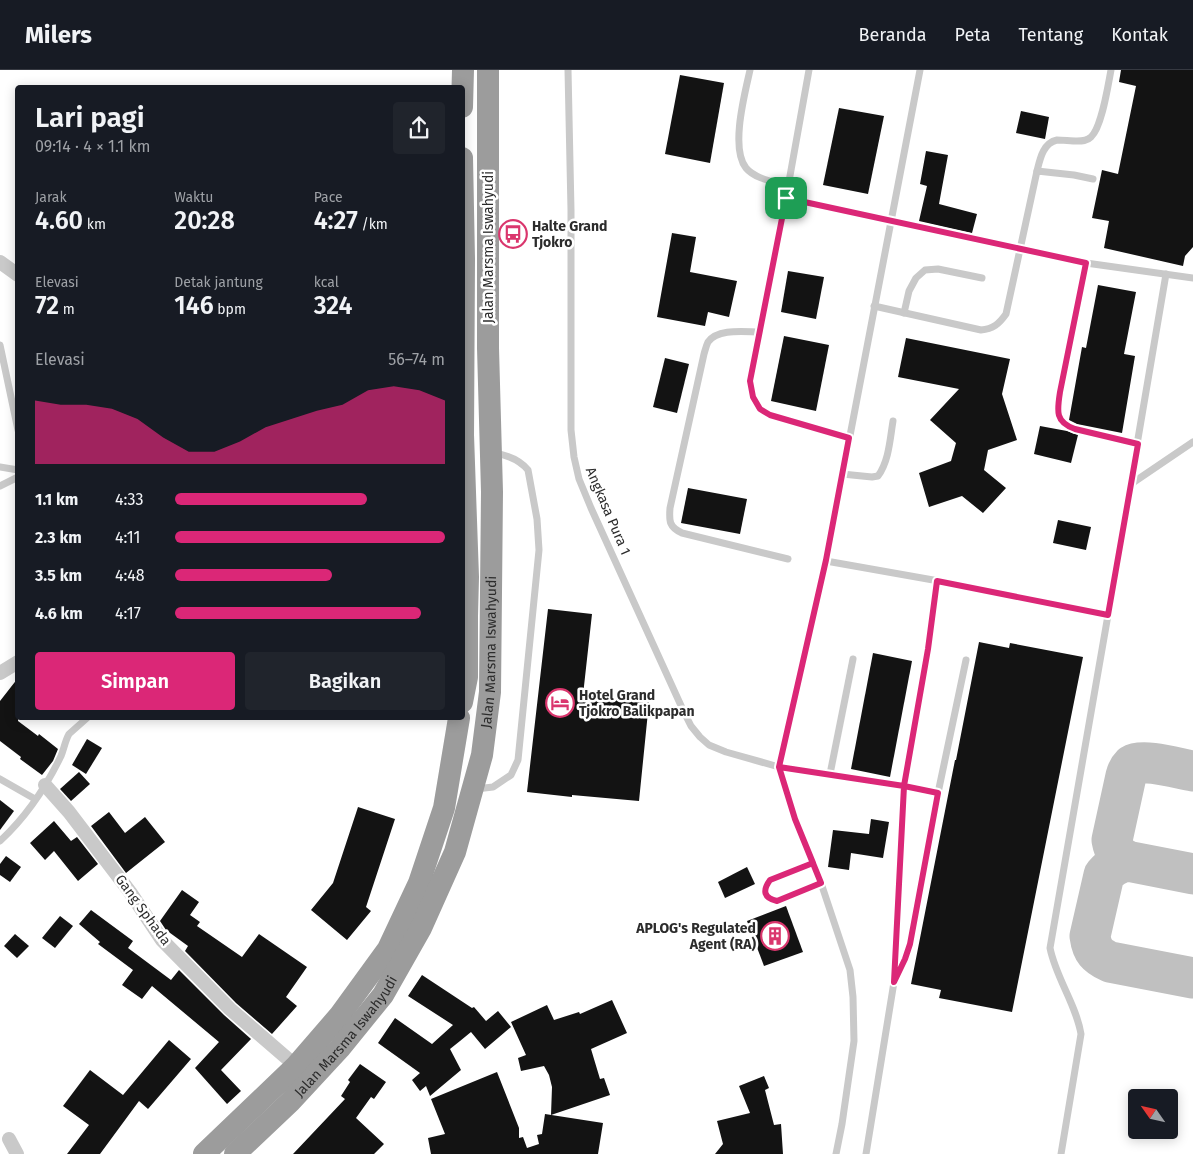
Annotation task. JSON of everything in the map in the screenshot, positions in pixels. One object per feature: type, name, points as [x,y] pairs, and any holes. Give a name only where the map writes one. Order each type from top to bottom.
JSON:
[{"type":"highway","points":[[463,70],[463,85]]},
{"type":"highway","name":"Jalan Marsma Iswahyudi","points":[[235,1154],[290,1102],[340,1048],[382,995],[421,928],[451,861],[482,755],[490,692],[492,492],[488,348],[488,70]]},
{"type":"highway","name":"Jalan Marsma Iswahyudi","points":[[465,577],[465,677]]},
{"type":"highway","name":"Jalan Marsma Iswahyudi","points":[[204,1154],[296,1066],[340,1016],[388,949],[419,883],[444,808],[460,720]]},
{"type":"street","points":[[0,262],[15,273]]},
{"type":"street","points":[[0,673],[15,664]]},
{"type":"street","name":"Gang Sphada","points":[[45,785],[69,812],[130,892],[162,940],[230,1008],[296,1066]]},
{"type":"street","points":[[8,1139],[17,1154]]},
{"type":"lane","name":"Angkasa Pura 1","points":[[568,70],[571,430],[574,457],[580,479],[613,555],[691,726],[709,745],[726,752],[779,767],[938,793]]},
{"type":"lane","points":[[750,70],[738,139],[740,155],[745,167],[752,173],[764,179],[788,186]]},
{"type":"lane","points":[[809,70],[750,381],[753,397],[760,409],[770,415],[849,438]]},
{"type":"lane","points":[[836,1154],[854,1041],[850,970],[821,883],[795,819],[779,767],[826,560],[920,70]]},
{"type":"lane","points":[[874,306],[981,330],[989,330],[1000,323],[1006,314],[1042,152],[1048,144],[1056,140],[1081,141],[1089,139],[1095,132],[1111,70]]},
{"type":"lane","points":[[1037,171],[1093,179]]},
{"type":"lane","points":[[786,198],[1086,263],[1193,278]]},
{"type":"lane","points":[[1086,263],[1057,408],[1058,416],[1061,422],[1075,429],[1138,444]]},
{"type":"lane","points":[[904,313],[909,291],[916,278],[925,270],[938,269],[982,278]]},
{"type":"lane","points":[[1061,1154],[1081,1034],[1079,1020],[1052,961],[1050,948],[1166,274]]},
{"type":"lane","points":[[760,332],[728,332],[714,337],[708,342],[669,517],[670,524],[675,530],[682,533],[788,559]]},
{"type":"lane","points":[[0,345],[15,416]]},
{"type":"lane","points":[[842,474],[878,476],[885,461],[893,421]]},
{"type":"lane","points":[[1131,484],[1193,442]]},
{"type":"lane","points":[[472,790],[493,787],[511,775],[518,760],[539,550],[537,519],[528,470],[508,456],[491,452]]},
{"type":"lane","points":[[0,467],[15,470]]},
{"type":"lane","points":[[0,486],[15,478]]},
{"type":"lane","points":[[826,560],[1108,615]]},
{"type":"lane","points":[[866,1154],[894,982],[904,786],[928,649],[937,581]]},
{"type":"lane","points":[[830,774],[853,659]]},
{"type":"lane","points":[[894,982],[910,944],[938,793],[966,660]]},
{"type":"lane","points":[[0,841],[27,812],[45,785],[61,755],[67,738],[85,720]]},
{"type":"lane","points":[[0,779],[35,799]]},
{"type":"lane","points":[[813,863],[770,880],[765,891],[767,896],[777,901],[821,883]]},
{"type":"building","points":[[1121,70],[1193,70],[1193,247],[1185,256],[1183,266],[1104,248],[1109,221],[1092,218],[1102,170],[1118,174],[1136,86],[1119,82]]},
{"type":"building","points":[[680,75],[724,83],[710,163],[665,154]]},
{"type":"building","points":[[839,108],[884,116],[868,194],[823,185]]},
{"type":"building","points":[[1021,111],[1049,117],[1045,139],[1016,133]]},
{"type":"building","points":[[926,151],[948,155],[939,204],[977,214],[972,233],[919,221],[927,186],[920,184]]},
{"type":"building","points":[[672,233],[696,237],[690,272],[737,281],[729,317],[708,312],[705,326],[657,317]]},
{"type":"building","points":[[788,271],[824,277],[816,319],[781,312]]},
{"type":"building","points":[[1098,285],[1136,292],[1124,354],[1135,356],[1122,433],[1077,424],[1069,420],[1082,347],[1086,348]]},
{"type":"building","points":[[784,336],[829,345],[816,411],[771,401]]},
{"type":"building","points":[[906,338],[1010,359],[1002,394],[1017,440],[988,450],[984,470],[1006,488],[983,513],[962,496],[929,507],[919,473],[951,461],[956,443],[930,420],[959,389],[898,377]]},
{"type":"building","points":[[665,358],[689,364],[677,413],[653,407]]},
{"type":"building","points":[[1040,426],[1078,435],[1071,463],[1034,454]]},
{"type":"building","points":[[688,488],[747,499],[740,534],[681,523]]},
{"type":"building","points":[[1058,520],[1091,527],[1086,550],[1053,543]]},
{"type":"building","points":[[548,609],[592,614],[583,695],[649,702],[639,801],[527,792]]},
{"type":"building","points":[[979,642],[1009,648],[1010,643],[1083,657],[1012,1012],[939,998],[941,990],[911,984]]},
{"type":"building","points":[[873,653],[912,661],[890,777],[851,769]]},
{"type":"building","points":[[15,682],[15,720],[18,720],[38,736],[39,734],[58,749],[53,761],[42,775],[0,741],[0,701]]},
{"type":"building","points":[[87,739],[102,748],[86,774],[72,765]]},
{"type":"building","points":[[79,772],[90,784],[71,801],[60,789]]},
{"type":"building","points":[[0,800],[14,811],[0,830]]},
{"type":"building","points":[[358,807],[395,819],[366,907],[371,911],[347,940],[311,910],[333,883]]},
{"type":"building","points":[[109,812],[125,833],[145,817],[165,842],[126,873],[91,826]]},
{"type":"building","points":[[871,819],[889,822],[883,858],[851,853],[849,870],[828,867],[833,830],[869,834]]},
{"type":"building","points":[[54,821],[71,841],[77,837],[98,864],[78,881],[54,851],[45,860],[30,843]]},
{"type":"building","points":[[6,856],[21,867],[10,882],[0,875],[0,864]]},
{"type":"building","points":[[747,867],[755,884],[725,898],[718,882]]},
{"type":"building","points":[[182,890],[199,902],[190,915],[200,922],[197,926],[242,957],[259,934],[307,967],[286,997],[297,1006],[272,1034],[236,1003],[185,951],[188,946],[166,930],[160,921]]},
{"type":"building","name":"APLOG's Regulated Agent (RA)","points":[[786,906],[803,952],[764,966],[747,921]]},
{"type":"building","points":[[91,910],[133,941],[128,948],[171,980],[179,970],[251,1039],[221,1070],[241,1091],[227,1104],[195,1068],[219,1042],[152,986],[142,999],[122,985],[133,970],[98,944],[100,942],[79,924]]},
{"type":"building","points":[[60,916],[73,926],[55,948],[42,938]]},
{"type":"building","points":[[15,934],[29,946],[17,958],[4,946]]},
{"type":"building","points":[[422,975],[472,1008],[474,1007],[486,1021],[498,1011],[511,1027],[485,1049],[471,1032],[450,1049],[461,1070],[430,1096],[426,1086],[420,1091],[412,1080],[420,1073],[378,1043],[395,1018],[432,1044],[453,1025],[408,996]]},
{"type":"building","points":[[612,1000],[627,1033],[591,1049],[600,1079],[604,1078],[610,1095],[551,1115],[552,1087],[549,1075],[544,1066],[521,1071],[518,1058],[526,1055],[511,1022],[547,1005],[554,1020],[579,1012],[580,1014]]},
{"type":"building","points":[[169,1040],[191,1059],[148,1109],[139,1101],[100,1154],[67,1154],[89,1125],[63,1106],[90,1070],[123,1095]]},
{"type":"building","points":[[360,1064],[386,1082],[374,1099],[371,1097],[356,1118],[384,1144],[374,1154],[293,1154],[345,1099],[341,1096],[350,1082],[348,1080]]},
{"type":"building","points":[[497,1072],[519,1128],[519,1138],[523,1137],[527,1148],[539,1144],[537,1135],[542,1134],[545,1114],[603,1123],[598,1154],[431,1154],[428,1138],[445,1134],[431,1099]]},
{"type":"building","points":[[764,1076],[769,1088],[765,1090],[774,1125],[781,1124],[783,1154],[715,1154],[723,1144],[717,1121],[750,1113],[739,1086]]},
{"type":"taxiway","points":[[1127,861],[1116,852],[1112,840],[1126,776],[1130,767],[1137,763],[1144,763],[1193,771]]},
{"type":"taxiway","points":[[1193,874],[1127,861],[1114,866],[1104,875],[1090,936],[1092,946],[1096,952],[1110,962],[1193,978]]},
{"type":"place","name":"Halte Grand Tjokro","points":[[513,234]]},
{"type":"place","name":"Hotel Grand Tjokro Balikpapan","points":[[560,703]]},
{"type":"place","name":"APLOG's Regulated Agent (RA)","points":[[775,936]]},
{"type":"route","points":[[786,198],[750,381],[753,397],[760,409],[770,415],[849,438],[826,560],[779,767],[795,819],[813,863],[770,880],[765,891],[767,896],[777,901],[821,883],[813,863],[795,819],[779,767],[904,786],[894,982],[910,944],[938,793],[904,786],[928,649],[937,581],[1108,615],[1138,444],[1075,429],[1061,422],[1058,416],[1057,408],[1086,263],[786,198]]}]
